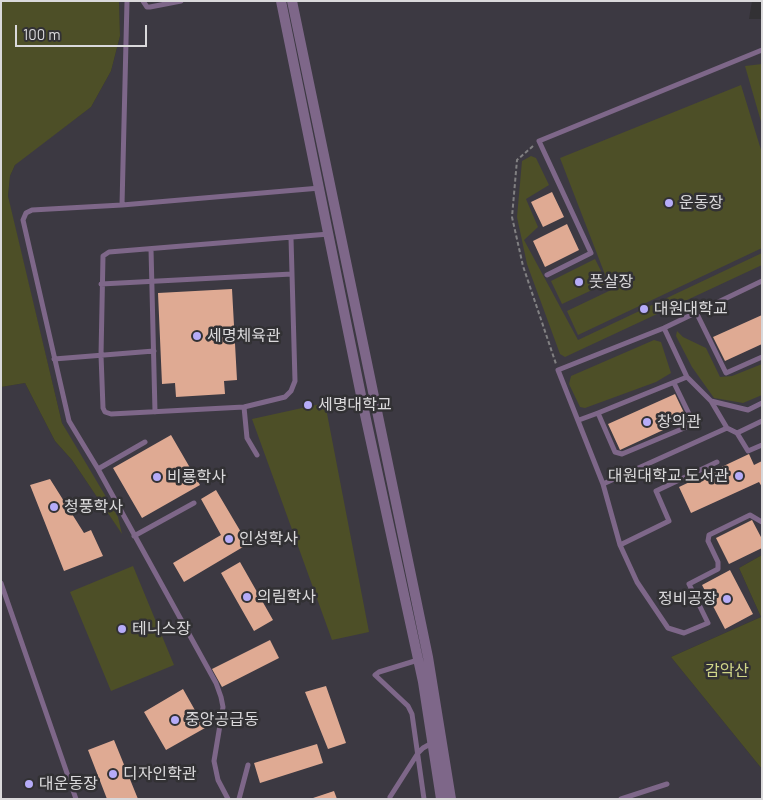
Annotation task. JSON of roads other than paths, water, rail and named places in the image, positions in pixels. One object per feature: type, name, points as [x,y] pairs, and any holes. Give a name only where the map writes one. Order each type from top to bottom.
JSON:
[{"type":"street","points":[[281,1],[340,233],[385,449],[424,658],[437,742],[441,799]]},
{"type":"street","points":[[292,1],[311,116],[320,188],[329,234],[373,451],[424,658]]},
{"type":"street","points":[[329,234],[340,233]]},
{"type":"street","points":[[373,451],[385,449]]},
{"type":"street","points":[[437,742],[452,799]]},
{"type":"lane","points":[[122,205],[127,1]]},
{"type":"lane","points":[[143,1],[147,7],[181,1]]},
{"type":"lane","points":[[547,275],[590,253],[539,141],[762,50]]},
{"type":"lane","points":[[228,799],[218,780],[214,761],[223,707],[221,697],[216,683],[98,469],[69,421],[23,220],[26,213],[32,210],[122,205],[320,188]]},
{"type":"lane","points":[[291,238],[295,381],[291,391],[285,397],[244,407],[111,414],[105,412],[101,355],[102,256],[109,252],[329,234]]},
{"type":"lane","points":[[151,249],[155,412]]},
{"type":"lane","points":[[101,284],[292,274]]},
{"type":"lane","points":[[762,281],[664,328],[558,370],[603,484],[620,545],[637,582],[668,628],[684,633],[708,623],[689,584],[718,569],[718,562],[708,541],[709,534],[750,515],[762,522]]},
{"type":"lane","points":[[696,312],[726,373],[762,357]]},
{"type":"lane","points":[[664,328],[687,377],[710,401],[727,428],[737,433],[748,451],[762,446]]},
{"type":"lane","points":[[54,359],[154,351]]},
{"type":"lane","points":[[579,420],[687,377]]},
{"type":"lane","points":[[598,414],[615,452],[622,454],[689,426],[692,420],[674,383]]},
{"type":"lane","points":[[710,401],[748,410],[762,403]]},
{"type":"lane","points":[[244,407],[247,438],[257,455]]},
{"type":"lane","points":[[737,433],[762,421]]},
{"type":"lane","points":[[603,484],[727,428]]},
{"type":"lane","points":[[98,469],[145,442]]},
{"type":"lane","points":[[620,545],[669,521],[656,491],[717,462]]},
{"type":"lane","points":[[134,536],[194,503]]},
{"type":"lane","points":[[1,583],[76,799]]},
{"type":"lane","points":[[424,658],[379,672],[375,675],[408,706],[412,714],[424,799]]},
{"type":"lane","points":[[390,797],[418,753],[437,742]]},
{"type":"lane","points":[[239,799],[248,765]]},
{"type":"lane","points":[[620,799],[668,784]]},
{"type":"place","name":"운동장","points":[[669,203]]},
{"type":"place","name":"풋살장","points":[[579,282]]},
{"type":"place","name":"대원대학교","points":[[644,309]]},
{"type":"place","name":"세명체육관","points":[[197,336]]},
{"type":"place","name":"세명대학교","points":[[308,405]]},
{"type":"place","name":"창의관","points":[[647,422]]},
{"type":"place","name":"대원대학교 도서관","points":[[739,476]]},
{"type":"place","name":"비룡학사","points":[[157,477]]},
{"type":"place","name":"청풍학사","points":[[54,507]]},
{"type":"place","name":"인성학사","points":[[229,539]]},
{"type":"place","name":"의림학사","points":[[247,597]]},
{"type":"place","name":"정비공장","points":[[727,599]]},
{"type":"place","name":"테니스장","points":[[122,629]]},
{"type":"place","name":"중앙공급동","points":[[175,720]]},
{"type":"place","name":"디자인학관","points":[[113,774]]},
{"type":"place","name":"대운동장","points":[[29,784]]},
{"type":"park label","name":"감악산","points":[[727,671]]}]
